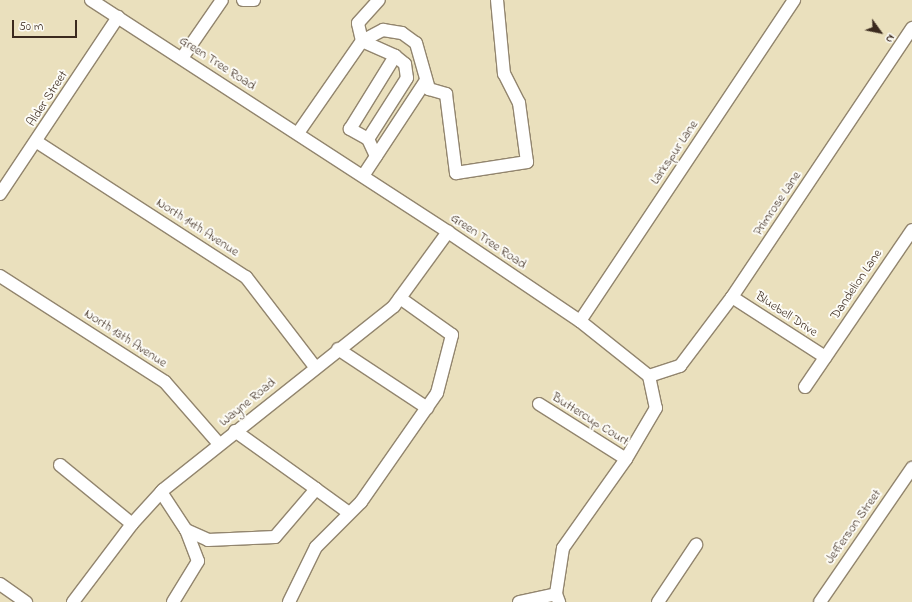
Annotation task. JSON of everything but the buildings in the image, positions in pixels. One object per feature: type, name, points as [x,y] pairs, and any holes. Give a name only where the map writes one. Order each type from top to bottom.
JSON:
[{"type":"street","name":"Green Tree Road","points":[[91,0],[298,133],[448,232],[580,321],[649,376]]},
{"type":"street","points":[[182,58],[222,0]]},
{"type":"street","points":[[243,0],[254,0]]},
{"type":"street","points":[[362,41],[358,23],[379,0]]},
{"type":"street","points":[[298,133],[362,41],[383,30],[402,33],[416,43],[422,58],[425,82],[429,90],[446,94],[456,173],[528,162],[518,104],[504,74],[497,0]]},
{"type":"street","name":"Larkspur Lane","points":[[580,321],[794,0]]},
{"type":"street","name":"Alder Street","points":[[0,194],[37,142],[118,17]]},
{"type":"street","name":"Primrose Lane","points":[[649,376],[680,366],[732,297],[912,28]]},
{"type":"street","points":[[362,41],[395,56],[405,64],[407,78],[368,139]]},
{"type":"street","points":[[376,156],[368,139],[350,129],[395,56]]},
{"type":"street","points":[[363,176],[425,82]]},
{"type":"street","name":"North 14th Avenue","points":[[37,142],[246,277],[315,367]]},
{"type":"street","name":"Dandelion Lane","points":[[805,388],[912,230]]},
{"type":"street","name":"Wayne Road","points":[[73,602],[132,524],[161,492],[400,298],[448,232]]},
{"type":"street","name":"North 13th Avenue","points":[[0,276],[166,382],[219,444]]},
{"type":"street","name":"Bluebell Drive","points":[[732,297],[825,357]]},
{"type":"street","points":[[289,602],[316,547],[348,512],[361,502],[437,393],[452,335],[400,298]]},
{"type":"street","points":[[338,349],[427,408]]},
{"type":"street","points":[[519,602],[557,598],[563,548],[626,459],[656,408],[649,376]]},
{"type":"street","name":"Buttercup Court","points":[[539,404],[626,459]]},
{"type":"street","points":[[235,431],[348,512]]},
{"type":"street","points":[[60,465],[132,524]]},
{"type":"street","name":"Jefferson Street","points":[[820,602],[912,468]]},
{"type":"street","points":[[186,530],[208,540],[275,537],[316,489]]},
{"type":"street","points":[[161,492],[186,530],[198,561],[173,602]]},
{"type":"street","points":[[658,602],[696,545]]},
{"type":"street","points":[[0,584],[26,602]]}]
